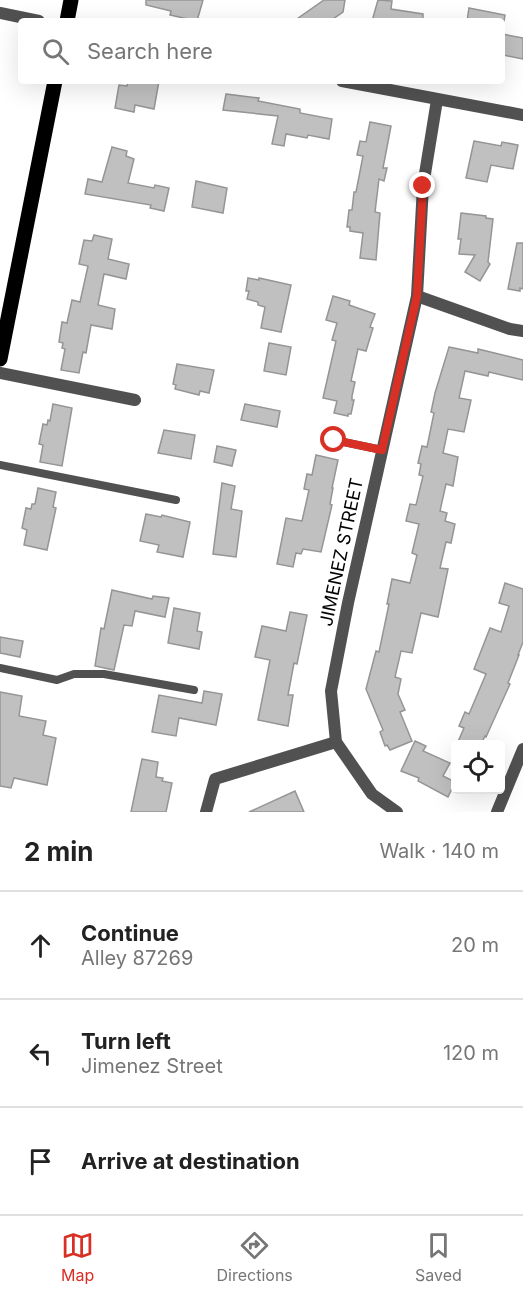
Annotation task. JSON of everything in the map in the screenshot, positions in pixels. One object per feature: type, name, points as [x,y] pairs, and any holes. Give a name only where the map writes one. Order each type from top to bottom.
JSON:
[{"type":"main road","points":[[68,18],[71,0]]},
{"type":"main road","points":[[0,359],[54,84]]},
{"type":"street","points":[[0,13],[24,18]]},
{"type":"street","points":[[357,84],[523,115]]},
{"type":"street","name":"JIMENEZ STREET","points":[[397,812],[372,794],[336,742],[331,691],[348,603],[417,296],[423,186],[437,100]]},
{"type":"street","points":[[417,296],[510,329],[523,331]]},
{"type":"street","points":[[0,373],[135,400]]},
{"type":"street","points":[[206,812],[215,779],[336,742]]},
{"type":"street","points":[[497,812],[523,749]]},
{"type":"lane","points":[[334,440],[382,450]]},
{"type":"lane","points":[[0,465],[176,500]]},
{"type":"lane","points":[[0,668],[57,680],[74,674],[104,674],[194,690]]},
{"type":"building","points":[[146,0],[203,0],[198,18],[170,15],[171,11],[146,5]]},
{"type":"building","points":[[324,0],[345,0],[343,12],[334,18],[298,18]]},
{"type":"building","points":[[378,0],[392,1],[391,9],[423,14],[423,18],[373,18]]},
{"type":"building","points":[[469,8],[505,15],[504,18],[467,18]]},
{"type":"building","points":[[505,35],[523,38],[523,59],[505,55]]},
{"type":"building","points":[[127,84],[158,84],[154,109],[135,105],[134,112],[115,108],[119,85],[127,86]]},
{"type":"building","points":[[226,94],[259,98],[258,101],[300,109],[300,113],[332,119],[329,139],[286,134],[284,146],[272,144],[278,116],[223,110]]},
{"type":"building","points":[[370,122],[391,126],[383,168],[387,168],[384,181],[379,179],[375,212],[380,213],[376,260],[360,258],[363,233],[350,231],[350,227],[347,227],[363,156],[357,155],[360,141],[366,142]]},
{"type":"building","points":[[474,141],[501,146],[502,142],[518,145],[513,169],[491,165],[487,182],[466,178]]},
{"type":"building","points":[[112,147],[127,151],[126,156],[134,159],[128,183],[154,188],[155,185],[169,188],[164,211],[150,208],[151,205],[85,194],[88,179],[102,182]]},
{"type":"building","points":[[196,181],[227,188],[223,213],[192,207]]},
{"type":"building","points":[[461,213],[493,219],[488,262],[490,264],[480,281],[465,272],[475,255],[459,254]]},
{"type":"building","points":[[94,235],[112,239],[108,259],[129,264],[126,279],[104,274],[98,305],[115,309],[112,329],[91,325],[86,353],[83,352],[79,373],[61,370],[65,349],[62,348],[63,343],[59,342],[62,322],[67,323],[72,300],[80,302],[88,266],[79,264],[84,240],[92,241]]},
{"type":"building","points":[[517,243],[523,243],[523,289],[520,288],[520,291],[508,289]]},
{"type":"building","points":[[248,278],[291,285],[281,332],[261,328],[265,307],[247,299]]},
{"type":"building","points":[[333,296],[350,301],[349,305],[375,314],[366,351],[358,349],[351,381],[355,382],[352,396],[354,400],[351,414],[348,416],[334,413],[337,401],[323,398],[336,341],[332,340],[337,323],[326,320]]},
{"type":"building","points":[[269,343],[291,347],[286,375],[264,371]]},
{"type":"building","points":[[449,347],[478,353],[478,349],[523,360],[523,380],[489,372],[488,376],[465,371],[459,398],[471,400],[464,432],[448,429],[443,453],[458,457],[453,486],[446,484],[440,511],[447,513],[445,521],[455,524],[451,543],[446,542],[440,568],[448,569],[438,617],[421,613],[412,653],[401,651],[395,677],[401,679],[398,694],[405,710],[400,712],[412,741],[390,750],[387,745],[385,746],[380,732],[383,730],[366,689],[376,651],[379,652],[392,579],[410,583],[417,555],[412,553],[419,524],[406,521],[410,504],[416,505],[423,476],[419,475],[421,464],[418,463],[422,446],[427,447],[434,413],[431,412],[435,393]]},
{"type":"building","points":[[177,364],[214,370],[209,393],[200,391],[199,395],[175,389],[176,385],[173,384]]},
{"type":"building","points":[[53,404],[72,408],[62,466],[40,462],[43,445],[39,444],[43,424],[47,425],[48,420],[50,421]]},
{"type":"building","points":[[245,404],[280,411],[277,427],[241,420]]},
{"type":"building","points":[[164,430],[195,435],[191,459],[158,453]]},
{"type":"building","points":[[217,446],[236,450],[232,466],[214,462]]},
{"type":"building","points":[[316,455],[338,460],[332,488],[330,504],[332,505],[321,552],[303,549],[301,554],[296,553],[293,567],[277,564],[286,518],[302,521],[309,490],[304,489],[307,474],[312,475]]},
{"type":"building","points":[[222,483],[235,486],[231,509],[242,511],[236,557],[213,554]]},
{"type":"building","points":[[38,488],[56,492],[53,507],[56,508],[47,550],[24,545],[27,530],[22,528],[26,508],[31,509],[32,504],[35,504]]},
{"type":"building","points":[[146,514],[161,517],[162,515],[190,522],[183,557],[157,552],[159,545],[140,541]]},
{"type":"building","points":[[505,583],[523,589],[523,642],[508,683],[510,684],[486,737],[483,740],[459,740],[464,728],[459,726],[465,712],[469,714],[486,674],[474,669],[490,628],[501,632],[509,606],[499,603]]},
{"type":"building","points":[[112,590],[152,599],[153,596],[169,598],[165,617],[135,611],[132,626],[124,625],[114,670],[95,666],[101,628],[104,629]]},
{"type":"building","points":[[174,608],[200,613],[197,631],[202,632],[199,649],[168,643]]},
{"type":"building","points":[[290,612],[307,615],[288,695],[293,695],[288,726],[258,720],[270,660],[255,657],[262,626],[286,631]]},
{"type":"building","points":[[0,637],[23,641],[20,657],[0,653]]},
{"type":"building","points":[[204,691],[222,694],[216,725],[179,718],[176,736],[152,732],[159,695],[202,703]]},
{"type":"building","points":[[0,692],[22,696],[19,716],[46,721],[43,735],[56,738],[47,785],[14,778],[11,788],[0,786]]},
{"type":"building","points":[[415,741],[426,746],[423,751],[450,763],[443,776],[451,780],[451,791],[448,797],[418,781],[419,778],[401,771]]},
{"type":"building","points":[[142,759],[158,762],[156,777],[172,783],[166,812],[131,812]]},
{"type":"building","points":[[295,791],[304,812],[249,812]]},
{"type":"route","points":[[334,440],[382,450],[417,296],[423,186]]}]
